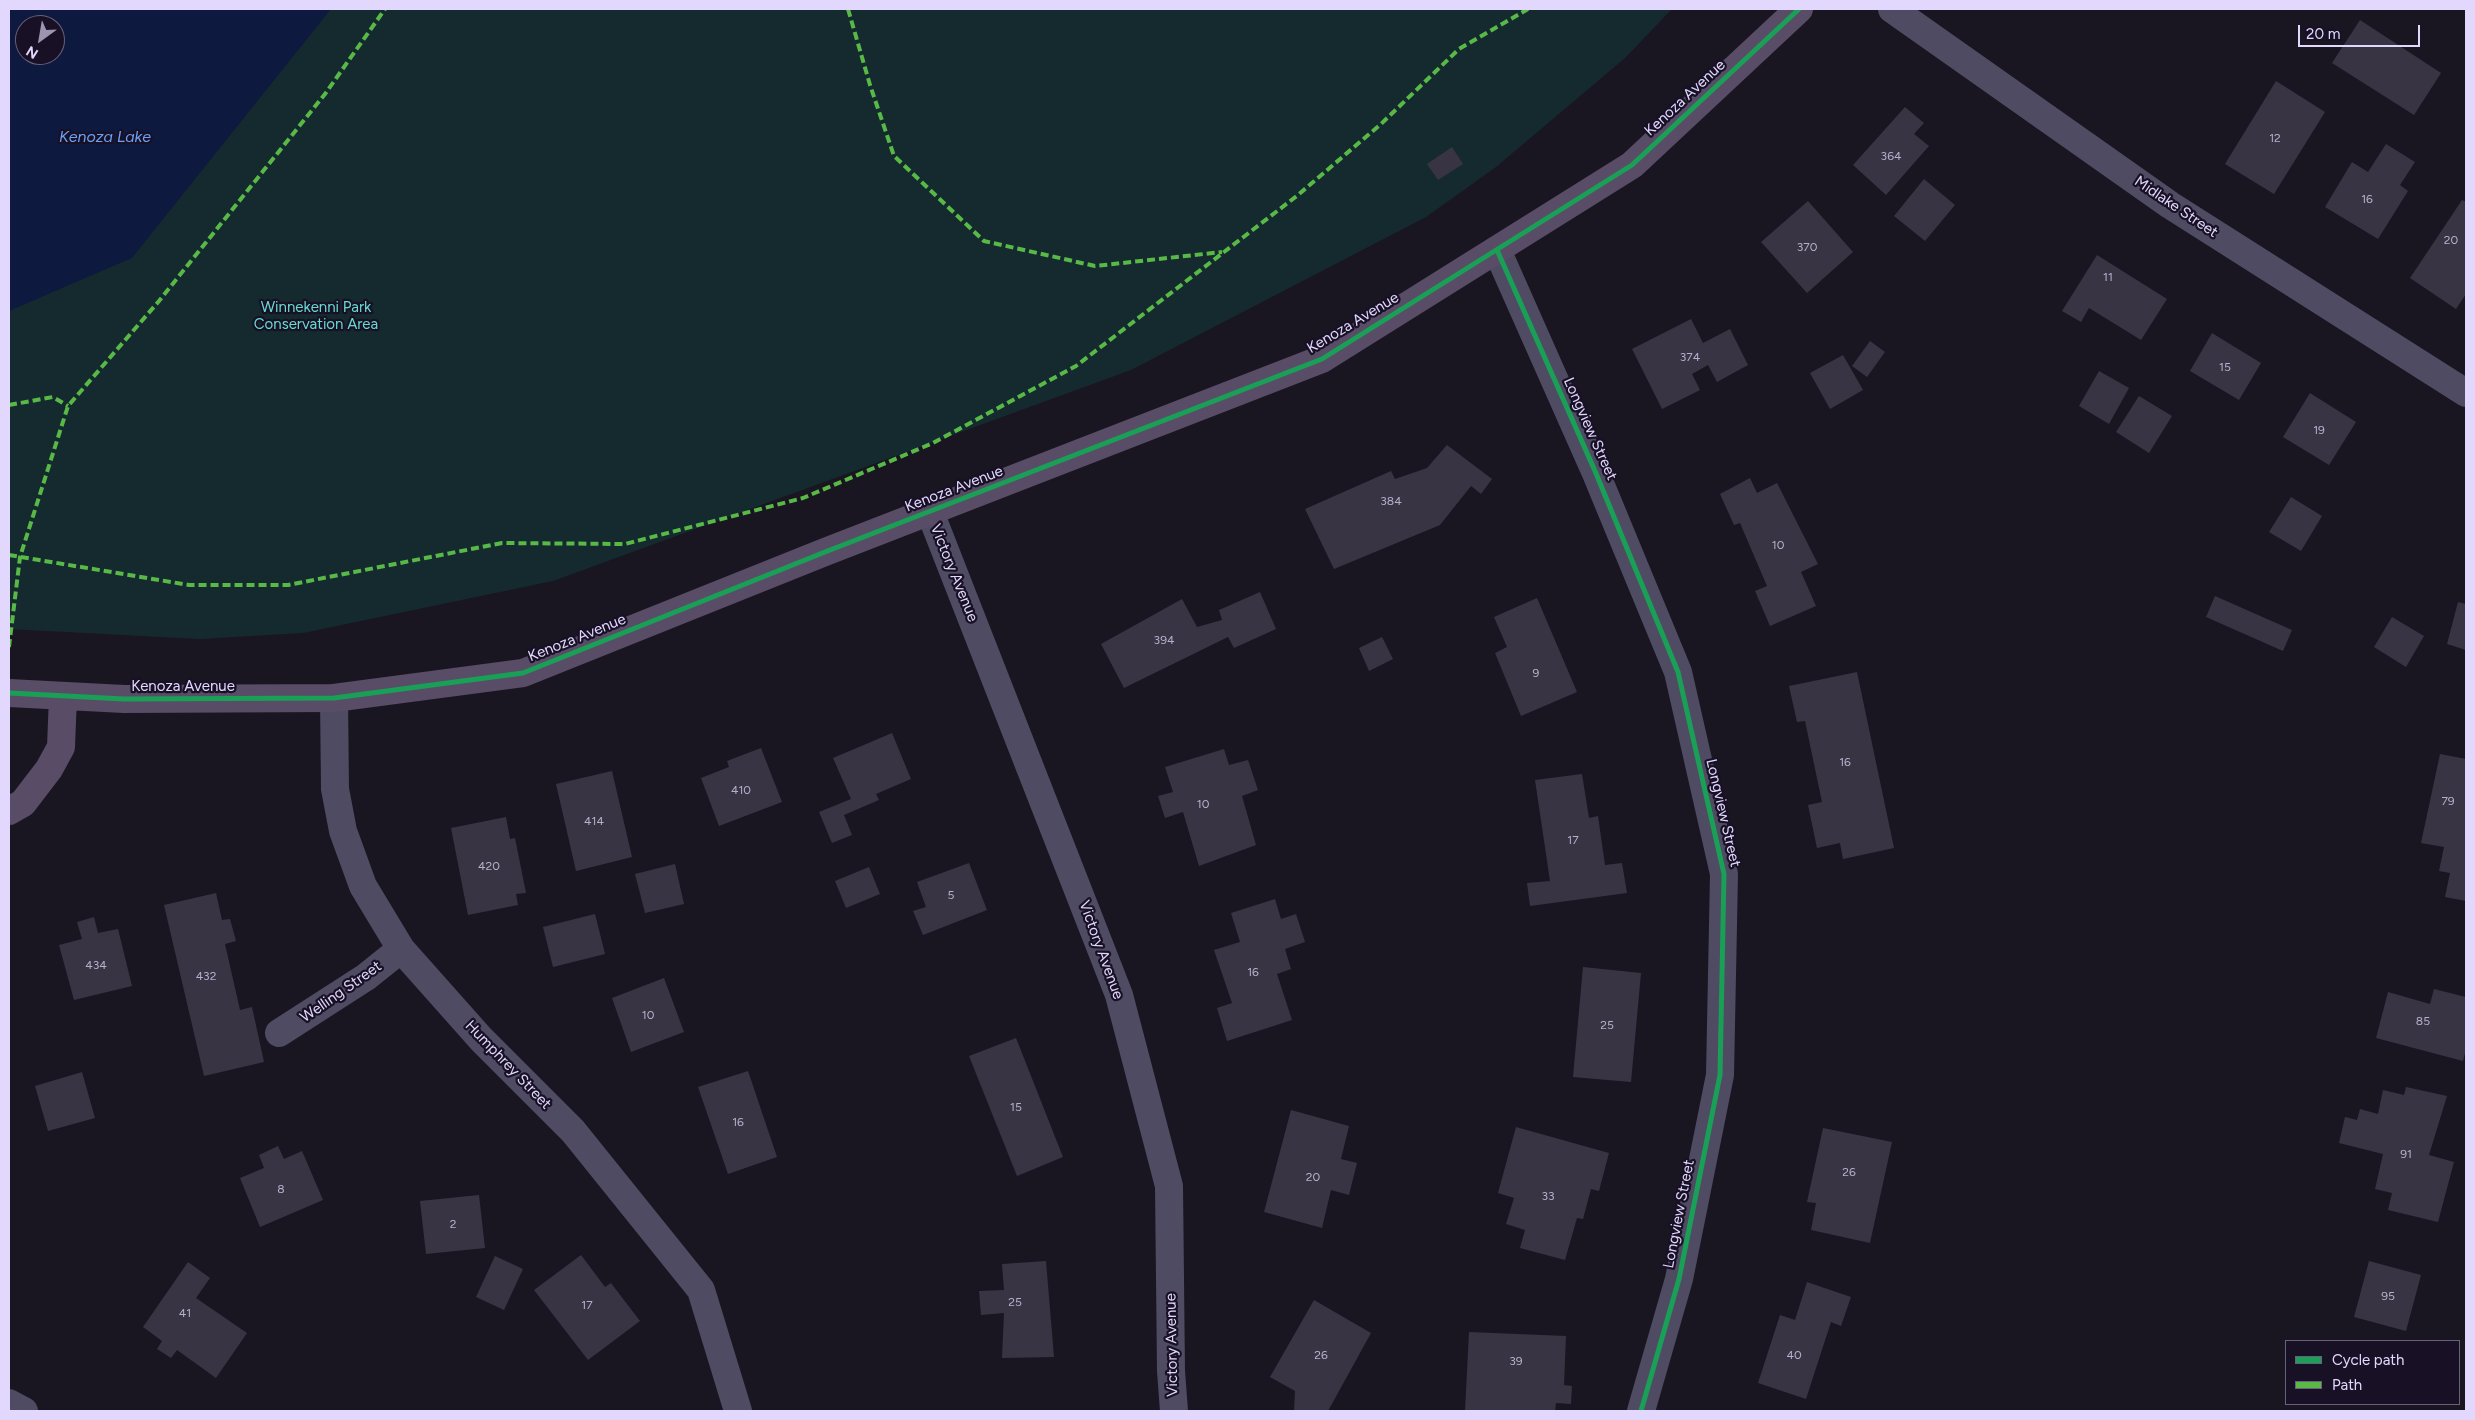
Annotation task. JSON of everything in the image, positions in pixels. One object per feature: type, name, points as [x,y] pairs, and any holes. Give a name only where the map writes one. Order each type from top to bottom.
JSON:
[{"type":"main road","name":"Kenoza Avenue","points":[[9,693],[124,699],[334,698],[523,673],[1322,359],[1632,165],[1799,9]]},
{"type":"main road","points":[[9,811],[23,803],[49,769],[61,747],[63,696]]},
{"type":"street","name":"Midlake Street","points":[[1892,9],[2170,205],[2466,393]]},
{"type":"street","name":"Longview Street","points":[[1497,250],[1595,471],[1678,672],[1724,874],[1720,1075],[1679,1279],[1641,1411]]},
{"type":"street","name":"Victory Avenue","points":[[930,512],[1119,994],[1169,1186],[1171,1371],[1174,1411]]},
{"type":"street","name":"Humphrey Street","points":[[334,698],[335,789],[343,831],[363,886],[401,949],[481,1039],[573,1131],[701,1290],[738,1411]]},
{"type":"street","name":"Welling Street","points":[[279,1033],[366,977],[401,949]]},
{"type":"street","points":[[9,1403],[24,1411]]},
{"type":"green space","name":"Winnekenni Park Conservation Area","points":[[9,9],[1672,9],[1625,58],[1496,167],[1426,217],[1131,370],[553,581],[303,633],[200,639],[9,629]]},
{"type":"water","name":"Kenoza Lake","points":[[9,9],[331,9],[132,258],[9,311]]},
{"type":"building","points":[[2360,20],[2441,73],[2414,115],[2332,63]]},
{"type":"building","points":[[2276,81],[2325,112],[2274,194],[2225,164]]},
{"type":"building","points":[[1905,107],[1924,123],[1914,134],[1929,146],[1886,195],[1853,165]]},
{"type":"building","points":[[2386,144],[2415,162],[2400,185],[2408,191],[2378,239],[2325,207],[2352,162],[2368,172]]},
{"type":"building","points":[[1452,147],[1463,164],[1438,180],[1427,164]]},
{"type":"building","points":[[1924,179],[1955,205],[1925,241],[1894,216]]},
{"type":"building","points":[[2462,200],[2466,202],[2466,294],[2456,309],[2410,278]]},
{"type":"building","points":[[1808,201],[1853,252],[1807,293],[1761,242]]},
{"type":"building","points":[[2097,255],[2167,299],[2141,340],[2089,308],[2081,322],[2062,311]]},
{"type":"building","points":[[1691,319],[1703,343],[1730,329],[1748,365],[1717,382],[1708,365],[1692,374],[1700,390],[1662,409],[1632,349]]},
{"type":"building","points":[[2212,333],[2261,363],[2239,400],[2190,371]]},
{"type":"building","points":[[1870,341],[1885,352],[1867,377],[1852,366]]},
{"type":"building","points":[[1843,355],[1863,390],[1830,409],[1810,373]]},
{"type":"building","points":[[2099,371],[2129,388],[2109,424],[2079,406]]},
{"type":"building","points":[[2310,393],[2356,422],[2329,465],[2283,437]]},
{"type":"building","points":[[2139,396],[2172,416],[2149,453],[2116,432]]},
{"type":"building","points":[[1447,445],[1492,479],[1481,494],[1471,486],[1440,525],[1334,569],[1305,509],[1391,471],[1395,479],[1427,468]]},
{"type":"building","points":[[1750,478],[1757,493],[1777,483],[1818,564],[1801,572],[1816,606],[1770,626],[1755,591],[1767,586],[1740,523],[1734,525],[1720,494]]},
{"type":"building","points":[[2291,497],[2322,516],[2301,551],[2269,532]]},
{"type":"building","points":[[1260,592],[1276,629],[1234,648],[1228,637],[1124,688],[1101,644],[1182,599],[1197,627],[1222,620],[1219,610]]},
{"type":"building","points":[[2215,596],[2292,630],[2283,651],[2206,617]]},
{"type":"building","points":[[1537,598],[1577,692],[1521,716],[1495,653],[1507,647],[1494,617]]},
{"type":"building","points":[[2458,602],[2466,604],[2466,650],[2447,644]]},
{"type":"building","points":[[2392,617],[2424,636],[2406,667],[2374,647]]},
{"type":"building","points":[[1382,637],[1393,659],[1369,671],[1359,648]]},
{"type":"building","points":[[1857,672],[1894,848],[1843,859],[1840,843],[1817,848],[1808,805],[1822,802],[1805,721],[1797,722],[1789,686]]},
{"type":"building","points":[[892,733],[911,779],[876,794],[879,800],[844,815],[852,835],[832,843],[819,812],[851,799],[833,758]]},
{"type":"building","points":[[761,748],[782,802],[719,826],[701,778],[729,767],[727,761]]},
{"type":"building","points":[[1224,749],[1229,765],[1248,760],[1258,790],[1242,796],[1256,845],[1199,866],[1183,812],[1165,818],[1158,796],[1173,792],[1165,767]]},
{"type":"building","points":[[2440,754],[2466,759],[2466,901],[2445,897],[2450,873],[2439,871],[2444,847],[2421,843]]},
{"type":"building","points":[[612,771],[632,857],[576,871],[556,784]]},
{"type":"building","points":[[1582,774],[1589,818],[1598,816],[1605,865],[1622,863],[1627,893],[1530,906],[1527,883],[1550,881],[1535,780]]},
{"type":"building","points":[[506,817],[510,839],[515,838],[526,893],[516,894],[518,905],[468,915],[451,828]]},
{"type":"building","points":[[969,863],[987,910],[923,935],[913,911],[926,907],[917,882]]},
{"type":"building","points":[[675,864],[684,904],[645,913],[635,874]]},
{"type":"building","points":[[869,867],[880,894],[846,908],[835,881]]},
{"type":"building","points":[[216,893],[222,920],[230,919],[236,941],[225,944],[240,1010],[252,1007],[264,1062],[204,1076],[164,905]]},
{"type":"building","points":[[1275,899],[1281,919],[1296,914],[1305,942],[1285,949],[1291,969],[1277,974],[1292,1020],[1227,1041],[1217,1008],[1232,1003],[1214,950],[1240,942],[1231,913]]},
{"type":"building","points":[[595,914],[605,954],[553,967],[543,927]]},
{"type":"building","points":[[94,917],[98,933],[118,929],[132,986],[74,1000],[59,945],[82,939],[77,922]]},
{"type":"building","points":[[1583,967],[1641,973],[1631,1082],[1573,1077]]},
{"type":"building","points":[[664,978],[684,1032],[631,1052],[612,998]]},
{"type":"building","points":[[2434,989],[2466,997],[2466,1049],[2463,1061],[2376,1038],[2388,992],[2430,1004]]},
{"type":"building","points":[[1016,1038],[1063,1157],[1017,1176],[969,1056]]},
{"type":"building","points":[[748,1071],[777,1157],[728,1174],[698,1087]]},
{"type":"building","points":[[82,1072],[95,1118],[48,1131],[35,1086]]},
{"type":"building","points":[[2406,1087],[2447,1096],[2429,1155],[2454,1162],[2438,1222],[2388,1210],[2392,1193],[2375,1189],[2383,1154],[2339,1143],[2345,1117],[2357,1120],[2360,1109],[2378,1114],[2383,1090],[2404,1095]]},
{"type":"building","points":[[1291,1110],[1349,1126],[1341,1159],[1357,1163],[1349,1195],[1331,1190],[1322,1228],[1264,1212]]},
{"type":"building","points":[[1516,1127],[1609,1153],[1599,1191],[1591,1189],[1583,1219],[1577,1218],[1565,1260],[1520,1248],[1525,1230],[1506,1224],[1514,1198],[1498,1193]]},
{"type":"building","points":[[1823,1128],[1892,1142],[1870,1243],[1811,1230],[1816,1203],[1807,1202]]},
{"type":"building","points":[[278,1146],[284,1159],[302,1151],[323,1200],[260,1227],[240,1178],[264,1168],[259,1155]]},
{"type":"building","points":[[479,1195],[485,1248],[426,1254],[420,1201]]},
{"type":"building","points":[[581,1255],[605,1287],[611,1283],[640,1321],[588,1360],[534,1290]]},
{"type":"building","points":[[495,1256],[523,1269],[504,1310],[476,1297]]},
{"type":"building","points":[[1046,1261],[1054,1357],[1002,1358],[1004,1313],[981,1315],[979,1291],[1004,1290],[1002,1264]]},
{"type":"building","points":[[2369,1261],[2421,1275],[2406,1331],[2354,1317]]},
{"type":"building","points":[[188,1262],[210,1278],[196,1298],[247,1333],[216,1378],[177,1350],[171,1358],[157,1349],[162,1341],[143,1327]]},
{"type":"building","points":[[1807,1282],[1851,1297],[1841,1326],[1831,1322],[1806,1399],[1758,1383],[1780,1315],[1795,1320]]},
{"type":"building","points":[[1314,1300],[1371,1333],[1328,1411],[1294,1411],[1295,1391],[1270,1377]]},
{"type":"building","points":[[1469,1332],[1566,1336],[1564,1385],[1572,1386],[1571,1404],[1556,1403],[1555,1411],[1465,1411]]},
{"type":"marked path","points":[[9,647],[20,557],[68,406],[159,301],[325,94],[385,9]]},
{"type":"marked path","points":[[848,9],[870,85],[894,156],[984,241],[1095,266],[1222,252]]},
{"type":"marked path","points":[[9,555],[189,585],[288,585],[502,543],[625,544],[803,498],[933,443],[1076,366],[1298,195],[1381,124],[1459,49],[1528,9]]},
{"type":"marked path","points":[[9,405],[53,397],[68,406]]},
{"type":"cycle path","points":[[9,693],[124,699],[334,698],[523,673],[825,552],[1322,359],[1632,165],[1799,9]]},
{"type":"cycle path","points":[[1497,250],[1595,471],[1678,672],[1724,874],[1720,1075],[1679,1279],[1641,1411]]}]
